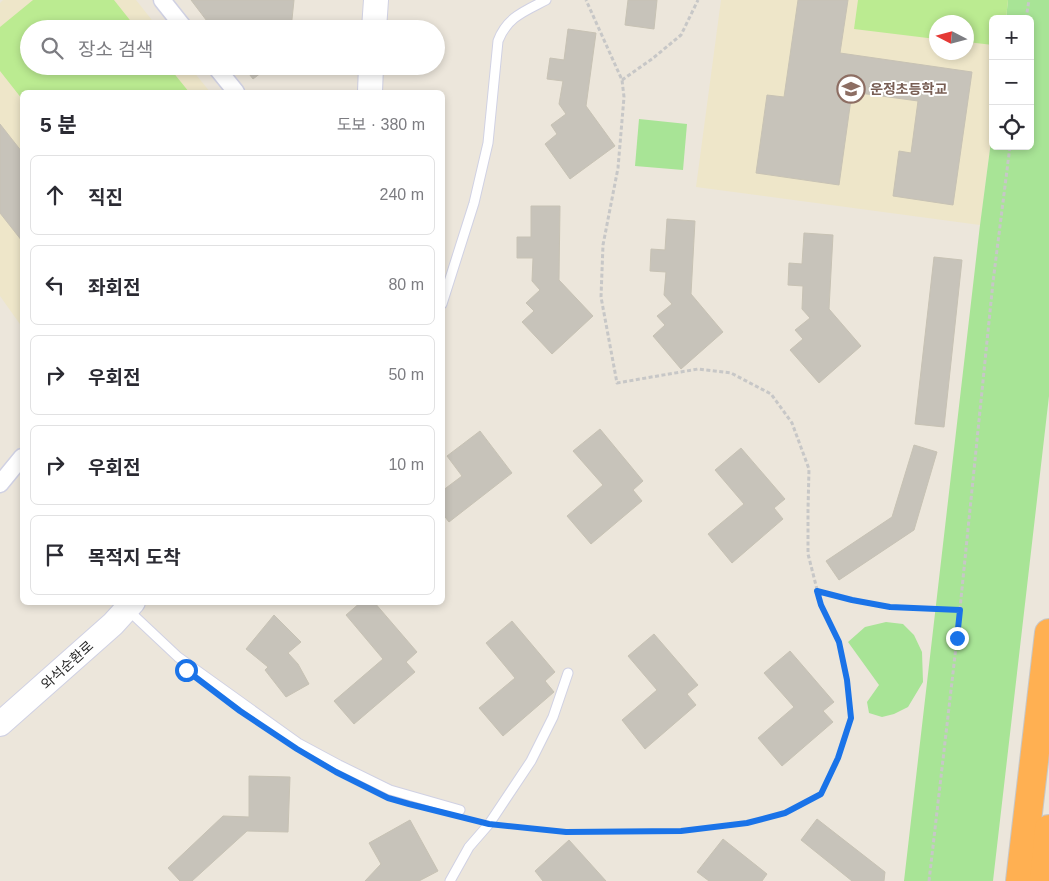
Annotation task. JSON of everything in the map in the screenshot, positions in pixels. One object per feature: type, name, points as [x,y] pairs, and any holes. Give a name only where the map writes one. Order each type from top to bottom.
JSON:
[{"type":"highway","points":[[1020,881],[1049,633]]},
{"type":"highway","points":[[1044,881],[1049,829]]},
{"type":"street","points":[[162,0],[178,20]]},
{"type":"street","points":[[375,20],[376,0]]},
{"type":"street","points":[[222,75],[234,90]]},
{"type":"street","points":[[0,484],[20,459]]},
{"type":"street","name":"와석순환로","points":[[0,724],[114,624],[130,606]]},
{"type":"lane","points":[[445,295],[474,203],[488,143],[498,41],[502,31],[514,17],[534,3],[546,0]]},
{"type":"lane","points":[[130,606],[178,657],[298,742],[390,790],[460,810]]},
{"type":"lane","points":[[450,881],[469,847],[489,824],[531,761],[553,717],[568,673]]},
{"type":"path","points":[[489,824],[566,832],[681,831],[747,823],[785,813],[821,794],[838,758],[851,718],[847,680],[839,642],[821,605],[808,554],[809,469],[792,423],[771,394],[731,373],[698,369],[617,383],[601,297],[604,245],[618,168],[624,97],[622,80],[586,0]]},
{"type":"path","points":[[622,80],[681,35],[698,0]]},
{"type":"path","points":[[1027,15],[1029,0]]},
{"type":"path","points":[[929,881],[960,610],[993,282],[1010,150]]},
{"type":"path","points":[[817,591],[890,607],[960,610]]},
{"type":"shaded area","points":[[3,0],[136,0],[152,20],[20,20],[20,75],[196,75],[208,90],[20,90],[20,324],[0,296],[0,3]]},
{"type":"shaded area","name":"운정초등학교","points":[[721,0],[1008,0],[1006,15],[989,15],[990,150],[980,225],[696,187]]},
{"type":"green space","points":[[33,0],[114,0],[130,20],[20,20],[20,75],[175,75],[187,90],[20,90],[20,96],[0,71],[0,27]]},
{"type":"green space","points":[[858,0],[1008,0],[1006,15],[989,15],[989,45],[974,43],[974,15],[929,15],[929,38],[854,29]]},
{"type":"green space","points":[[1008,0],[1049,0],[1049,396],[993,881],[904,881],[990,150],[1034,150],[1034,15],[1006,15]]},
{"type":"green space","points":[[639,119],[687,124],[683,170],[635,166]]},
{"type":"green space","points":[[886,622],[903,624],[914,635],[922,652],[923,682],[908,707],[894,714],[882,717],[869,713],[867,702],[879,685],[848,642],[865,627]]},
{"type":"building","points":[[191,0],[294,0],[292,20],[206,20]]},
{"type":"building","points":[[628,0],[657,0],[654,29],[625,25]]},
{"type":"building","points":[[798,0],[848,0],[840,53],[972,72],[953,205],[893,196],[899,151],[911,153],[918,101],[852,92],[839,185],[756,173],[767,95],[784,97]]},
{"type":"building","points":[[568,29],[596,33],[586,106],[615,146],[570,179],[545,144],[557,134],[551,125],[566,114],[559,104],[563,81],[547,79],[550,58],[564,60]]},
{"type":"building","points":[[250,75],[258,75],[253,79]]},
{"type":"building","points":[[0,124],[20,149],[20,238],[0,213]]},
{"type":"building","points":[[531,206],[560,206],[559,280],[593,316],[552,354],[522,322],[534,311],[526,303],[540,290],[532,281],[533,258],[517,258],[517,237],[531,237]]},
{"type":"building","points":[[667,219],[695,221],[691,294],[723,332],[681,369],[653,336],[665,325],[657,316],[672,304],[664,295],[666,272],[650,271],[651,249],[665,250]]},
{"type":"building","points":[[804,233],[833,235],[829,309],[861,346],[819,383],[790,350],[803,339],[795,330],[810,318],[802,309],[803,286],[788,285],[789,263],[802,264]]},
{"type":"building","points":[[934,257],[962,260],[944,427],[915,424]]},
{"type":"building","points":[[600,429],[643,481],[633,490],[642,501],[591,544],[567,516],[603,485],[573,451]]},
{"type":"building","points":[[480,431],[512,473],[449,522],[445,517],[445,489],[462,476],[447,456]]},
{"type":"building","points":[[914,445],[937,452],[914,530],[839,580],[826,561],[892,517]]},
{"type":"building","points":[[741,448],[785,499],[774,508],[783,519],[732,563],[708,534],[744,504],[715,470]]},
{"type":"building","points":[[358,605],[377,605],[417,652],[406,662],[415,672],[354,724],[334,701],[383,659],[346,615]]},
{"type":"building","points":[[274,615],[301,642],[288,653],[298,664],[309,684],[286,697],[265,670],[268,667],[246,649]]},
{"type":"building","points":[[512,621],[555,672],[545,681],[554,692],[503,736],[479,708],[515,678],[486,643]]},
{"type":"building","points":[[654,634],[698,685],[687,694],[696,705],[645,749],[622,720],[657,690],[628,656]]},
{"type":"building","points":[[790,651],[834,702],[823,711],[833,722],[782,766],[758,738],[794,707],[764,673]]},
{"type":"building","points":[[249,776],[290,777],[288,832],[247,831],[192,881],[180,881],[168,868],[223,816],[249,817]]},
{"type":"building","points":[[817,819],[885,872],[884,881],[852,881],[801,840]]},
{"type":"building","points":[[410,820],[438,871],[419,881],[365,881],[381,864],[369,843]]},
{"type":"building","points":[[723,839],[767,874],[762,881],[709,881],[697,872]]},
{"type":"building","points":[[569,840],[606,881],[543,881],[535,871]]},
{"type":"place","name":"운정초등학교","points":[[851,89]]},
{"type":"route","points":[[186,670],[240,711],[297,749],[336,772],[388,798],[489,824],[566,832],[681,831],[747,823],[785,813],[821,794],[838,758],[851,718],[847,680],[839,642],[821,605],[817,591],[890,607],[960,610],[957,638]]}]
